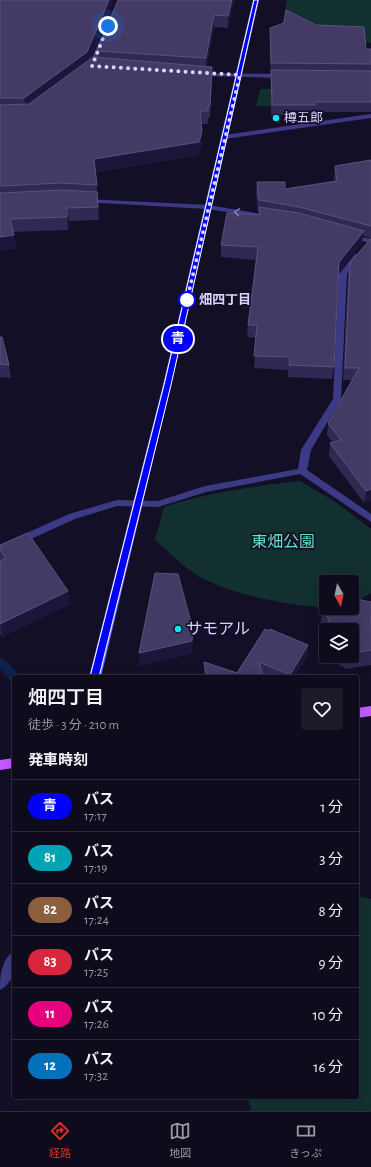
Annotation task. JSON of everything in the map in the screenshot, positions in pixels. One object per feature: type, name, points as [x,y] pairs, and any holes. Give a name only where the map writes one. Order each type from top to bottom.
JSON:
[{"type":"main road","points":[[359,713],[371,710]]},
{"type":"main road","points":[[0,765],[12,763]]},
{"type":"street","points":[[95,675],[240,75],[256,0]]},
{"type":"street","points":[[80,75],[92,66],[106,30]]},
{"type":"street","points":[[92,66],[99,67]]},
{"type":"street","points":[[190,73],[288,76]]},
{"type":"street","points":[[225,137],[371,116]]},
{"type":"street","points":[[79,201],[208,207],[276,218]]},
{"type":"street","points":[[302,471],[306,450],[337,399],[343,274],[371,241],[341,233]]},
{"type":"street","points":[[0,549],[72,516],[117,503],[158,504],[205,489],[302,471],[371,519]]},
{"type":"street","points":[[0,984],[12,963]]},
{"type":"green space","points":[[287,0],[371,0],[371,43],[279,42]]},
{"type":"green space","points":[[260,89],[275,89],[297,106],[256,106]]},
{"type":"green space","name":"東畑公園","points":[[300,481],[337,503],[371,529],[371,593],[359,600],[359,575],[319,575],[319,607],[250,596],[220,586],[192,572],[155,540],[164,507],[198,497],[266,485]]},
{"type":"green space","points":[[359,896],[371,899],[371,1111],[251,1111],[248,1099],[359,1099]]},
{"type":"building","points":[[0,0],[109,0],[87,52],[24,98],[0,98]]},
{"type":"building","points":[[118,0],[232,0],[228,16],[214,15],[206,58],[97,51]]},
{"type":"building","points":[[286,10],[316,25],[364,27],[366,49],[371,49],[371,64],[271,63],[270,28],[284,23]]},
{"type":"building","points":[[93,57],[212,67],[210,106],[208,106],[208,111],[200,111],[202,131],[199,142],[94,159],[97,185],[62,183],[0,186],[0,105],[29,104]]},
{"type":"building","points":[[271,70],[371,71],[371,102],[315,102],[315,105],[272,105]]},
{"type":"building","points":[[371,160],[371,226],[299,207],[259,200],[257,182],[285,182],[285,189],[337,181],[335,166]]},
{"type":"building","points":[[62,190],[97,192],[98,207],[67,208],[67,217],[10,219],[14,235],[0,237],[0,193]]},
{"type":"building","points":[[259,207],[299,213],[364,231],[339,262],[334,367],[289,365],[290,357],[254,356],[257,325],[248,325],[258,247],[221,245],[227,213],[260,215]]},
{"type":"building","points":[[371,238],[371,489],[366,491],[330,443],[341,440],[328,423],[359,368],[345,368],[350,263]]},
{"type":"building","points":[[0,337],[2,337],[9,365],[0,364]]},
{"type":"building","points":[[28,533],[68,591],[0,624],[0,561],[6,558],[0,550],[0,545]]},
{"type":"building","points":[[155,573],[178,574],[193,630],[192,641],[139,653]]},
{"type":"building","points":[[359,599],[371,602],[371,650],[359,652],[359,623],[330,623],[327,615],[359,615]]},
{"type":"building","points":[[265,629],[269,631],[270,629],[308,645],[290,675],[259,662],[262,675],[207,675],[204,662],[237,673]]},
{"type":"waterway","points":[[0,662],[12,675]]},
{"type":"bus line","name":"青","points":[[95,675],[167,385],[233,98],[240,75],[256,0]]},
{"type":"place","name":"樽五郎","points":[[276,118]]},
{"type":"place","name":"畑四丁目","points":[[187,300]]},
{"type":"place","name":"サモアル","points":[[178,629]]},
{"type":"route","points":[[108,26],[92,66],[240,75],[233,98],[187,300]]}]
